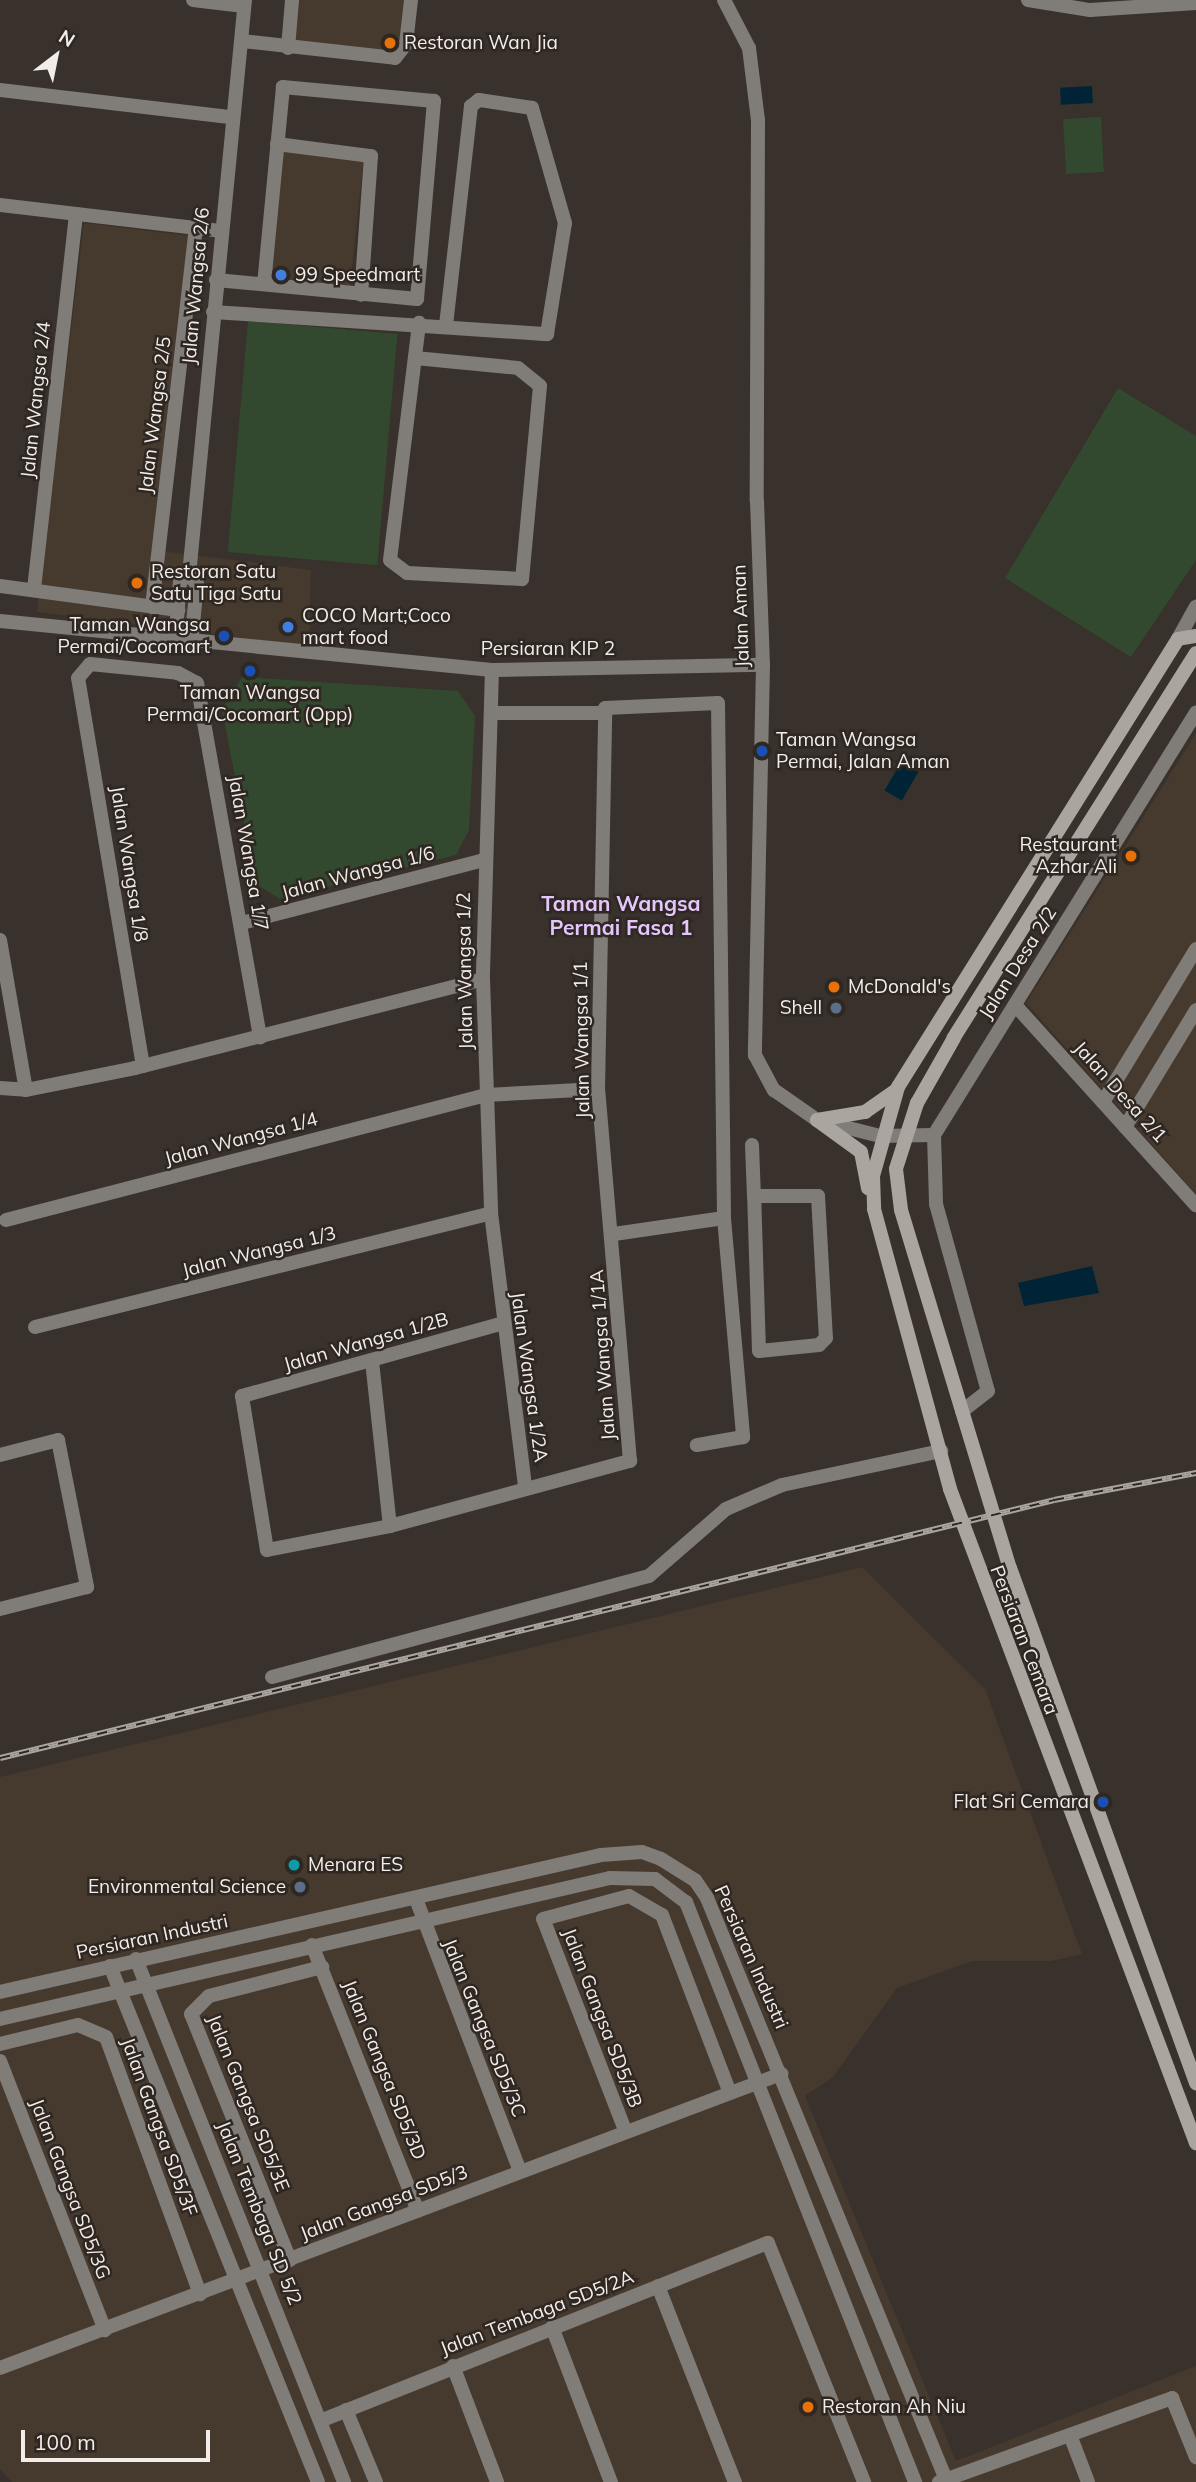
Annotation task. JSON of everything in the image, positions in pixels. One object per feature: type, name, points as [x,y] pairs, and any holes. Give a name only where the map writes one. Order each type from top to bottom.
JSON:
[{"type":"main road","points":[[817,1120],[877,1107],[898,1087],[1178,639],[1196,636]]},
{"type":"main road","points":[[903,1137],[979,996],[1196,653]]},
{"type":"main road","name":"Persiaran Cemara","points":[[898,1087],[880,1136],[874,1209],[950,1489],[977,1570],[1196,2143]]},
{"type":"main road","points":[[817,1120],[861,1152],[874,1209]]},
{"type":"main road","name":"Persiaran Cemara","points":[[903,1137],[896,1169],[901,1210],[983,1482],[1010,1568],[1196,2083]]},
{"type":"street","points":[[193,0],[245,3]]},
{"type":"street","points":[[288,48],[292,0]]},
{"type":"street","points":[[242,41],[395,58],[406,44],[411,0]]},
{"type":"street","name":"Jalan Aman","points":[[724,0],[749,48],[758,120],[757,501],[763,665],[755,1055],[774,1090],[817,1120],[880,1136],[903,1137]]},
{"type":"street","points":[[1028,0],[1090,10],[1196,3]]},
{"type":"street","name":"Jalan Wangsa 2/6","points":[[189,575],[231,117],[245,3]]},
{"type":"street","points":[[216,280],[361,295],[420,296],[437,104],[286,85],[277,144],[264,283]]},
{"type":"street","points":[[0,90],[231,117]]},
{"type":"street","points":[[213,312],[446,324],[541,336],[550,329],[565,223],[532,108],[479,100],[471,106],[446,324]]},
{"type":"street","points":[[277,144],[370,156],[361,295]]},
{"type":"street","points":[[0,205],[220,231]]},
{"type":"street","name":"Jalan Wangsa 2/4","points":[[34,589],[76,214]]},
{"type":"street","name":"Jalan Wangsa 2/5","points":[[152,607],[196,229]]},
{"type":"street","points":[[415,358],[518,368],[540,386],[523,579],[407,573],[390,560],[419,323]]},
{"type":"street","name":"Jalan Wangsa 2/6","points":[[175,643],[180,581],[189,575]]},
{"type":"street","name":"Jalan Wangsa 2/6","points":[[189,575],[197,583],[191,644]]},
{"type":"street","points":[[0,586],[178,610]]},
{"type":"street","points":[[1178,639],[1196,607]]},
{"type":"street","name":"Persiaran KIP 2","points":[[0,621],[175,643],[492,670],[763,665]]},
{"type":"street","name":"Jalan Wangsa 1/7","points":[[81,669],[90,664],[193,678],[242,923],[260,1037]]},
{"type":"street","name":"Jalan Wangsa 1/8","points":[[81,669],[143,1066]]},
{"type":"street","name":"Jalan Wangsa 1/2","points":[[492,670],[483,860],[483,979],[491,1213],[496,1272]]},
{"type":"street","points":[[1172,689],[1196,676]]},
{"type":"street","points":[[491,713],[719,703],[724,1218],[743,1437],[697,1445]]},
{"type":"street","name":"Jalan Wangsa 1/1","points":[[606,710],[598,1089],[614,1240]]},
{"type":"street","name":"Jalan Desa 2/2","points":[[934,1135],[1196,713]]},
{"type":"street","name":"Jalan Wangsa 1/6","points":[[242,923],[483,860]]},
{"type":"street","points":[[0,940],[26,1090]]},
{"type":"street","points":[[1103,1102],[1196,949]]},
{"type":"street","points":[[0,1088],[26,1090],[143,1066],[483,979]]},
{"type":"street","name":"Jalan Desa 2/1","points":[[1015,1005],[1196,1205]]},
{"type":"street","points":[[1125,1127],[1195,1012]]},
{"type":"street","name":"Jalan Wangsa 1/4","points":[[6,1220],[486,1095],[598,1089]]},
{"type":"street","points":[[903,1137],[934,1135],[936,1204],[988,1391],[962,1411]]},
{"type":"street","points":[[752,1145],[759,1350]]},
{"type":"street","points":[[736,1353],[820,1345],[826,1338],[818,1196],[754,1196]]},
{"type":"street","name":"Jalan Wangsa 1/3","points":[[36,1327],[491,1213]]},
{"type":"street","points":[[614,1240],[724,1218]]},
{"type":"street","name":"Jalan Wangsa 1/1A","points":[[525,1487],[630,1461],[614,1240]]},
{"type":"street","name":"Jalan Wangsa 1/2A","points":[[496,1272],[500,1324],[525,1487]]},
{"type":"street","name":"Jalan Wangsa 1/2B","points":[[390,1526],[267,1550],[242,1396],[500,1324]]},
{"type":"street","points":[[372,1361],[390,1526],[525,1487]]},
{"type":"street","points":[[0,1455],[58,1440],[87,1587],[0,1609]]},
{"type":"street","points":[[272,1677],[649,1576],[726,1509],[782,1485],[941,1451]]},
{"type":"street","name":"Persiaran Industri","points":[[0,1992],[136,1959],[601,1856],[642,1852],[661,1859],[695,1880],[707,1898],[781,2074],[944,2481]]},
{"type":"street","name":"Persiaran Industri","points":[[0,2019],[146,1983],[610,1878],[655,1879],[686,1902],[915,2482]]},
{"type":"street","name":"Jalan Gangsa SD5/3B","points":[[625,2130],[543,1919],[629,1896],[662,1915],[729,2090]]},
{"type":"street","name":"Jalan Gangsa SD5/3C","points":[[416,1899],[421,1921],[520,2171]]},
{"type":"street","name":"Jalan Gangsa SD5/3D","points":[[312,1945],[418,2211]]},
{"type":"street","name":"Jalan Tembaga SD 5/2","points":[[136,1959],[344,2482]]},
{"type":"street","points":[[110,1965],[318,2482]]},
{"type":"street","name":"Jalan Gangsa SD5/3E","points":[[290,2260],[191,2014],[209,1996],[322,1966]]},
{"type":"street","name":"Jalan Gangsa SD5/3F","points":[[0,2044],[78,2025],[106,2037],[200,2294]]},
{"type":"street","name":"Jalan Gangsa SD5/3G","points":[[0,2061],[105,2330]]},
{"type":"street","name":"Jalan Gangsa SD5/3","points":[[0,2368],[261,2272],[729,2090],[781,2074]]},
{"type":"street","name":"Jalan Tembaga SD5/2A","points":[[320,2421],[768,2243],[864,2482]]},
{"type":"street","points":[[658,2286],[735,2482]]},
{"type":"street","points":[[552,2327],[611,2482]]},
{"type":"street","points":[[453,2366],[497,2482]]},
{"type":"street","points":[[944,2481],[978,2476],[1070,2435],[1172,2398],[1196,2457]]},
{"type":"street","points":[[346,2410],[376,2482]]},
{"type":"street","points":[[1070,2435],[1088,2482]]},
{"type":"shaded area","points":[[297,0],[404,0],[399,46],[391,53],[293,43]]},
{"type":"shaded area","points":[[281,150],[364,159],[350,287],[268,278]]},
{"type":"shaded area","points":[[84,223],[190,236],[154,550],[311,570],[309,646],[37,612]]},
{"type":"shaded area","points":[[1196,733],[1196,1194],[1026,1003]]},
{"type":"shaded area","points":[[862,1567],[985,1689],[1082,1954],[1051,1961],[972,1961],[897,1988],[833,2077],[805,2096],[956,2461],[1196,2366],[1196,2482],[12,2482],[0,2469],[0,1777]]},
{"type":"green space","points":[[1101,117],[1104,172],[1066,174],[1063,119]]},
{"type":"green space","points":[[248,321],[397,334],[377,565],[228,552]]},
{"type":"green space","points":[[1118,388],[1196,436],[1196,560],[1131,657],[1005,578]]},
{"type":"green space","points":[[242,677],[458,691],[475,716],[469,830],[456,855],[280,899],[256,884],[222,710]]},
{"type":"water","points":[[1092,86],[1093,103],[1061,105],[1060,88]]},
{"type":"water","points":[[901,762],[918,772],[902,801],[884,791]]},
{"type":"water","points":[[1092,1266],[1099,1293],[1024,1306],[1018,1283]]},
{"type":"railway","points":[[0,1758],[1054,1500],[1196,1473]]},
{"type":"place","name":"Restoran Wan Jia","points":[[390,43]]},
{"type":"place","name":"99 Speedmart","points":[[281,275]]},
{"type":"place","name":"Restoran Satu Satu Tiga Satu","points":[[137,583]]},
{"type":"place","name":"COCO Mart;Coco mart food","points":[[288,627]]},
{"type":"place","name":"Taman Wangsa Permai/Cocomart","points":[[224,636]]},
{"type":"place","name":"Taman Wangsa Permai/Cocomart (Opp)","points":[[250,671]]},
{"type":"place","name":"Taman Wangsa Permai, Jalan Aman","points":[[762,751]]},
{"type":"place","name":"Restaurant Azhar Ali","points":[[1131,856]]},
{"type":"place","name":"McDonald's","points":[[834,987]]},
{"type":"place","name":"Shell","points":[[836,1008]]},
{"type":"place","name":"Flat Sri Cemara","points":[[1103,1802]]},
{"type":"place","name":"Menara ES","points":[[294,1865]]},
{"type":"place","name":"Environmental Science","points":[[300,1887]]},
{"type":"place","name":"Restoran Ah Niu","points":[[808,2407]]},
{"type":"district","name":"Taman Wangsa Permai Fasa 1","points":[[621,915]]}]
